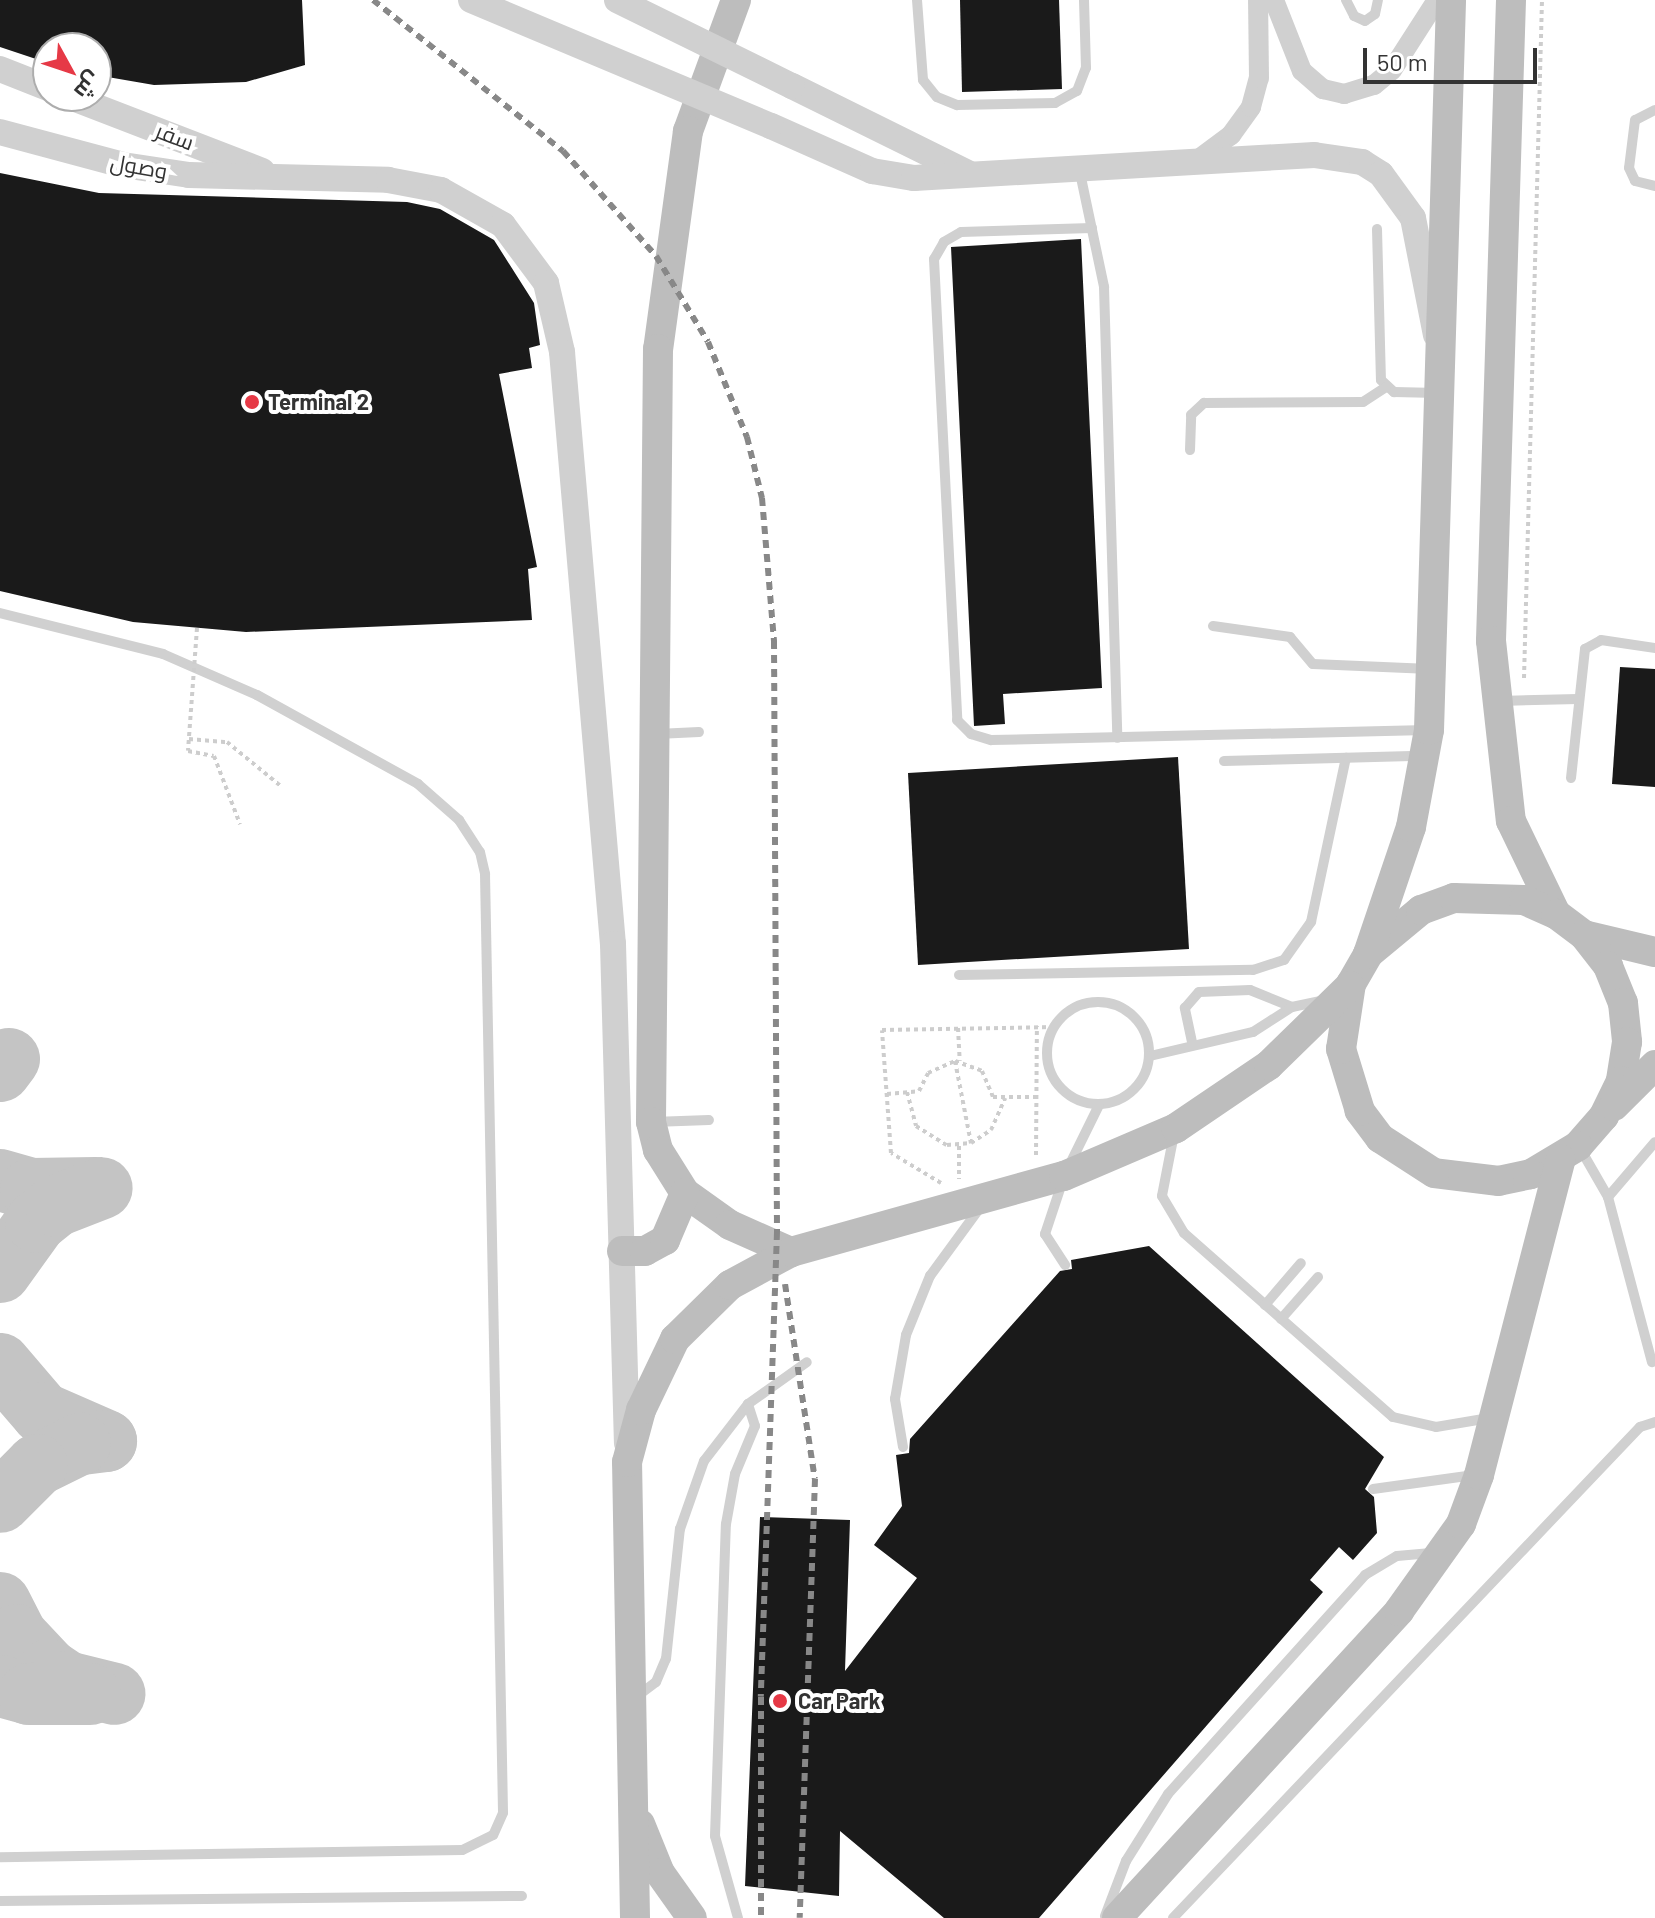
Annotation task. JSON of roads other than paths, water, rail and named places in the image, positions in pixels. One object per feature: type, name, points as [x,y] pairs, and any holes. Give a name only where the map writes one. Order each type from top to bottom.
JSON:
[{"type":"main road","points":[[635,1918],[636,1697],[627,1462],[650,1385],[675,1339],[730,1285],[791,1252],[980,1189],[1064,1176],[1176,1128],[1269,1065],[1345,991],[1368,954],[1411,827],[1428,743],[1451,0]]},
{"type":"main road","points":[[1511,0],[1492,594],[1509,701],[1511,821],[1556,914]]},
{"type":"main road","points":[[731,3],[688,131],[663,293],[655,394],[651,1122],[658,1150],[685,1193],[730,1225],[791,1252]]},
{"type":"main road","points":[[1368,954],[1402,922],[1454,898],[1524,900],[1556,914],[1584,935],[1608,966],[1623,1003],[1625,1055],[1604,1116]]},
{"type":"main road","points":[[1584,935],[1655,952]]},
{"type":"main road","points":[[1345,991],[1341,1049],[1351,1091],[1380,1138],[1434,1173],[1466,1181],[1499,1181],[1569,1153],[1655,1065]]},
{"type":"main road","points":[[1117,1918],[1399,1611],[1442,1554],[1479,1475],[1569,1153]]},
{"type":"main road","points":[[622,1251],[645,1251],[665,1240],[685,1193]]},
{"type":"main road","points":[[634,1807],[660,1873],[692,1918]]},
{"type":"street","points":[[471,0],[892,176],[1339,156],[1381,174],[1413,218],[1427,308],[1440,345]]},
{"type":"street","points":[[617,0],[968,173]]},
{"type":"street","points":[[1196,161],[1231,135],[1251,107],[1259,78],[1258,0]]},
{"type":"street","points":[[1274,0],[1302,71],[1323,89],[1344,94],[1374,85],[1392,70],[1437,0]]},
{"type":"street","points":[[0,69],[32,82]]},
{"type":"street","name":"سفر","points":[[110,112],[281,178]]},
{"type":"street","name":"وصول","points":[[0,132],[123,165],[281,178],[418,184],[464,199],[520,242],[554,305],[580,520],[613,944],[627,1462]]},
{"type":"lane","points":[[917,0],[923,80],[937,97],[957,105],[1055,103],[1077,91],[1086,68],[1084,0]]},
{"type":"lane","points":[[1346,0],[1354,16],[1365,21],[1375,14],[1378,0]]},
{"type":"lane","points":[[1655,110],[1635,120],[1629,168],[1635,181],[1655,186]]},
{"type":"lane","points":[[1079,166],[1104,287],[1117,738]]},
{"type":"lane","points":[[1092,228],[961,232],[944,242],[934,259],[952,684],[957,720],[980,738],[1428,743]]},
{"type":"lane","points":[[1377,229],[1379,372],[1386,387]]},
{"type":"lane","points":[[1190,450],[1191,415],[1204,403],[1363,402],[1386,387],[1440,393]]},
{"type":"lane","points":[[0,613],[163,654],[257,695],[418,784],[459,820],[480,852],[485,874],[503,1813],[483,1843],[462,1850],[0,1857]]},
{"type":"lane","points":[[1213,626],[1290,637],[1313,664],[1432,669]]},
{"type":"lane","points":[[1571,778],[1578,699],[1589,644],[1601,640],[1655,648]]},
{"type":"lane","points":[[1509,701],[1578,699]]},
{"type":"lane","points":[[653,734],[699,732]]},
{"type":"lane","points":[[1224,761],[1346,758],[1428,743]]},
{"type":"lane","points":[[959,975],[1253,970],[1284,960],[1311,922],[1346,758]]},
{"type":"lane","points":[[1192,1042],[1185,1008],[1199,992],[1250,990],[1292,1007]]},
{"type":"lane","points":[[1150,1056],[1192,1042],[1253,1032],[1292,1007],[1345,991]]},
{"type":"lane","points":[[1083,1004],[1119,1006],[1139,1021],[1150,1056],[1134,1090],[1099,1105],[1075,1099],[1051,1074],[1047,1050],[1054,1027],[1083,1004]]},
{"type":"lane","points":[[1065,1265],[1045,1234],[1064,1176],[1099,1105]]},
{"type":"lane","points":[[651,1122],[709,1120]]},
{"type":"lane","points":[[1176,1128],[1162,1175],[1170,1216],[1265,1305],[1393,1417],[1436,1427],[1495,1416]]},
{"type":"lane","points":[[1608,1197],[1655,1142]]},
{"type":"lane","points":[[1569,1153],[1608,1197],[1652,1362]]},
{"type":"lane","points":[[903,1447],[895,1399],[913,1315],[980,1189]]},
{"type":"lane","points":[[1265,1305],[1301,1263]]},
{"type":"lane","points":[[1281,1319],[1318,1277]]},
{"type":"lane","points":[[636,1697],[656,1682],[666,1659],[689,1494],[704,1461],[748,1404],[807,1362]]},
{"type":"lane","points":[[738,1918],[725,1889],[715,1836],[726,1524],[735,1474],[755,1426],[748,1404]]},
{"type":"lane","points":[[1173,1918],[1640,1427],[1655,1422]]},
{"type":"lane","points":[[1373,1489],[1479,1475]]},
{"type":"lane","points":[[1105,1918],[1126,1861],[1168,1794],[1365,1575],[1397,1556],[1442,1554]]},
{"type":"lane","points":[[0,1901],[522,1896]]},
{"type":"railway","points":[[373,0],[563,151],[656,256],[708,342],[747,437],[762,498],[774,641],[777,1232],[761,1697],[761,1918]]},
{"type":"railway","points":[[785,1284],[815,1479],[800,1918]]},
{"type":"place","name":"Terminal 2","points":[[252,402]]},
{"type":"place","name":"Car Park","points":[[780,1701]]}]
